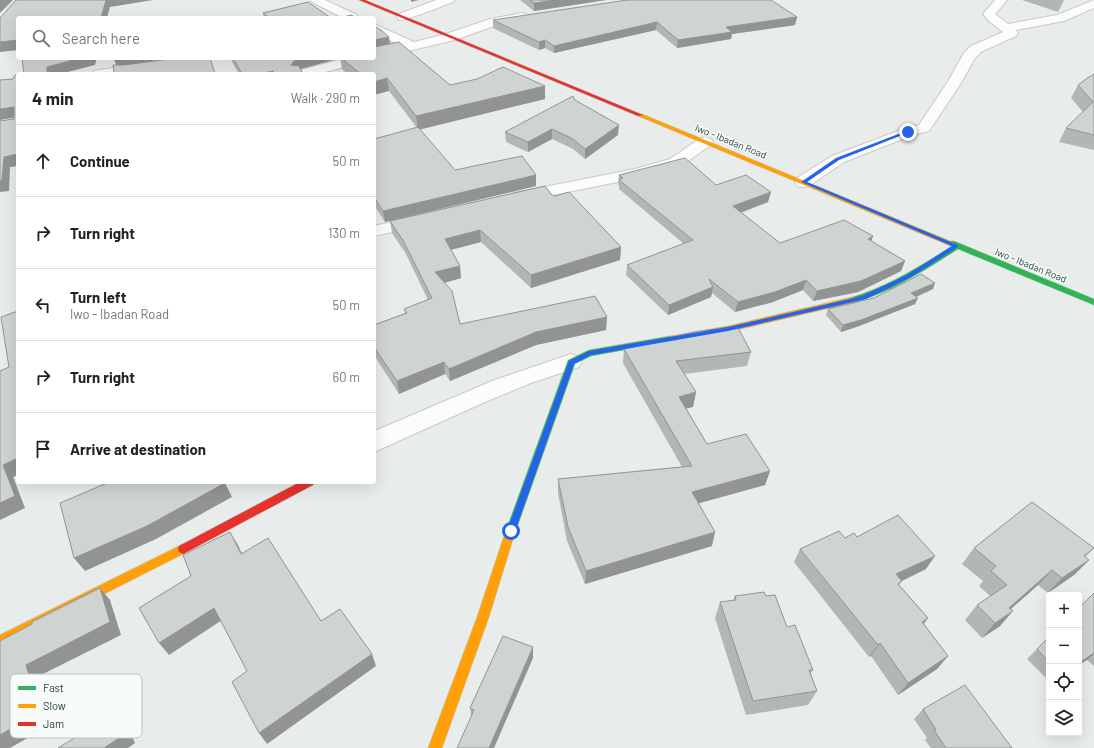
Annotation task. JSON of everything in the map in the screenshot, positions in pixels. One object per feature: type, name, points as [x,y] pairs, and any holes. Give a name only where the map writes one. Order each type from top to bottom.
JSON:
[{"type":"main road","name":"Iwo - Ibadan Road","points":[[360,0],[1094,302]]},
{"type":"main road","points":[[435,748],[483,617],[511,531],[571,362],[589,353],[728,329],[864,298],[909,276],[956,246]]},
{"type":"main road","points":[[0,641],[222,529],[305,484]]},
{"type":"street","points":[[316,0],[349,16]]},
{"type":"street","points":[[403,17],[429,6],[449,0]]},
{"type":"street","points":[[803,182],[838,159],[908,132],[924,128],[954,83],[968,56],[976,49],[1012,33],[1007,28],[994,21],[990,14],[1001,0]]},
{"type":"street","points":[[1007,28],[1060,18],[1094,4]]},
{"type":"street","points":[[376,54],[450,37],[494,22],[536,15]]},
{"type":"street","points":[[376,29],[411,45]]},
{"type":"street","points":[[309,72],[354,60]]},
{"type":"street","points":[[114,72],[153,67]]},
{"type":"street","points":[[506,200],[637,173],[676,162],[705,142]]},
{"type":"street","points":[[376,231],[438,217]]},
{"type":"street","points":[[376,441],[502,386],[571,362]]},
{"type":"building","points":[[16,0],[106,0],[102,16],[16,16],[16,40],[0,42],[0,18]]},
{"type":"building","points":[[530,0],[556,0],[534,3]]},
{"type":"building","points":[[627,0],[771,0],[797,17],[726,27],[732,32],[678,40],[657,22],[554,46],[545,40],[539,42],[493,20]]},
{"type":"building","points":[[308,2],[328,16],[267,16],[263,13]]},
{"type":"building","points":[[376,27],[381,30],[389,37],[376,40]]},
{"type":"building","points":[[399,42],[450,85],[477,79],[503,67],[545,86],[416,116],[387,78],[376,81],[376,72],[358,72],[344,60],[376,60],[376,47]]},
{"type":"building","points":[[22,60],[73,60],[47,67],[47,72],[24,72]]},
{"type":"building","points":[[162,60],[211,60],[214,72],[114,72],[113,65]]},
{"type":"building","points":[[234,60],[297,60],[294,61],[291,65],[299,66],[302,72],[273,71],[241,72]]},
{"type":"building","points":[[1094,74],[1094,135],[1066,128],[1093,102],[1078,85]]},
{"type":"building","points":[[16,75],[16,154],[4,157],[2,180],[0,181],[0,121],[14,119],[14,107],[0,109],[0,80],[13,79]]},
{"type":"building","points":[[573,96],[575,100],[619,125],[585,149],[573,139],[552,129],[528,142],[505,132]]},
{"type":"building","points":[[418,127],[455,170],[522,156],[536,175],[383,211],[376,200],[376,138]]},
{"type":"building","points":[[685,158],[716,185],[746,175],[771,192],[733,206],[780,243],[844,220],[873,236],[868,239],[905,261],[861,281],[817,291],[806,280],[775,292],[738,302],[709,279],[713,287],[669,305],[627,265],[693,240],[619,180],[623,178],[619,175]]},
{"type":"building","points":[[545,186],[552,195],[555,196],[569,192],[621,247],[531,275],[480,230],[445,239],[460,266],[435,272],[452,291],[460,324],[595,296],[607,317],[536,332],[449,369],[444,362],[397,381],[376,350],[376,324],[407,313],[404,309],[432,298],[404,242],[390,221]]},
{"type":"building","points":[[921,274],[935,283],[911,293],[918,298],[861,320],[843,325],[828,309],[874,298]]},
{"type":"building","points":[[16,312],[16,459],[3,465],[15,496],[0,503],[0,371],[9,367],[1,317]]},
{"type":"building","points":[[737,326],[751,352],[676,361],[696,392],[679,397],[707,444],[746,434],[770,471],[692,492],[715,532],[586,571],[568,527],[558,479],[692,466],[624,349],[694,332]]},
{"type":"building","points":[[105,484],[223,484],[147,526],[74,558],[60,503]]},
{"type":"building","points":[[1032,502],[1094,548],[1084,556],[1089,560],[1062,578],[1052,570],[1009,608],[1013,611],[995,623],[977,605],[1007,585],[991,571],[996,566],[974,548]]},
{"type":"building","points":[[898,515],[935,556],[896,574],[902,581],[898,584],[928,618],[922,622],[948,656],[908,683],[880,643],[878,645],[800,549],[839,531],[845,538],[854,533],[857,537]]},
{"type":"building","points":[[230,532],[241,554],[268,538],[321,621],[340,609],[372,654],[259,733],[232,682],[247,671],[214,608],[159,643],[139,608],[191,576],[183,555]]},
{"type":"building","points":[[100,588],[110,622],[26,665],[29,674],[10,674],[10,729],[0,735],[0,641],[32,624],[32,622]]},
{"type":"building","points":[[764,592],[766,596],[775,595],[787,627],[795,625],[813,670],[809,670],[817,691],[753,701],[720,602],[736,600],[735,596]]},
{"type":"building","points":[[1094,593],[1094,653],[1082,661],[1082,628],[1082,605]]},
{"type":"building","points":[[503,636],[533,647],[489,748],[457,748],[474,710],[470,708]]},
{"type":"building","points":[[1046,640],[1046,659],[1037,649]]},
{"type":"building","points":[[965,685],[1012,748],[946,748],[923,709]]},
{"type":"building","points":[[75,738],[119,738],[104,748],[58,748]]},
{"type":"traffic: fast","points":[[951,243],[1094,302]]},
{"type":"traffic: fast","points":[[853,300],[880,291],[957,246]]},
{"type":"traffic: fast","points":[[509,536],[571,362],[589,353],[671,339]]},
{"type":"traffic: slow","points":[[640,115],[951,243]]},
{"type":"traffic: slow","points":[[671,339],[728,329],[853,300]]},
{"type":"traffic: slow","points":[[435,748],[483,617],[509,536]]},
{"type":"traffic: slow","points":[[0,641],[183,549]]},
{"type":"traffic: jam","points":[[361,0],[640,115]]},
{"type":"traffic: jam","points":[[183,549],[305,484]]},
{"type":"route","points":[[511,531],[571,362],[589,353],[628,345],[728,329],[864,298],[909,276],[956,246],[803,182],[838,159],[908,132]]}]
